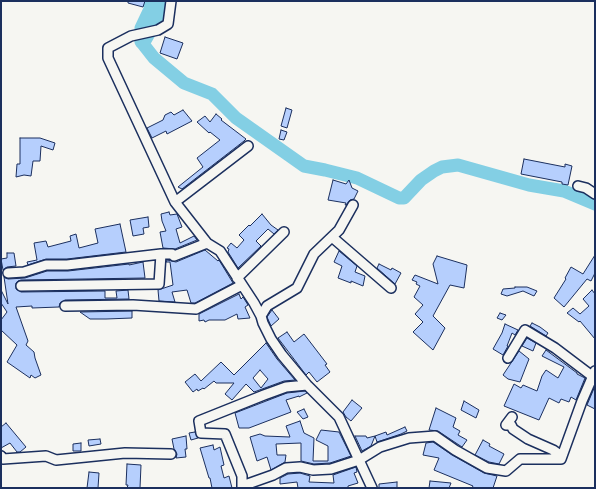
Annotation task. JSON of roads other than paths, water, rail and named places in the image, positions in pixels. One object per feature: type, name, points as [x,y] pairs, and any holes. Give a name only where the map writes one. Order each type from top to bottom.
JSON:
[{"type":"street","points":[[171,1],[168,24],[158,30],[131,36],[108,48],[108,58],[175,202],[207,243],[220,251],[261,316],[271,339],[282,355],[307,385],[339,417],[372,488]]},
{"type":"street","points":[[175,202],[248,146]]},
{"type":"street","points":[[578,186],[586,188],[595,194]]},
{"type":"street","points":[[261,316],[267,306],[297,288],[314,254],[339,230],[353,205]]},
{"type":"street","points":[[65,306],[133,304],[196,309],[240,281],[284,232]]},
{"type":"street","points":[[332,236],[391,288]]},
{"type":"street","points":[[8,273],[24,272],[46,266],[161,254],[172,254],[174,256],[207,243]]},
{"type":"street","points":[[21,286],[159,284],[161,254]]},
{"type":"street","points":[[307,385],[286,387],[199,422],[201,433],[225,434],[242,476],[242,487],[273,475],[286,468],[300,467],[313,470],[331,469],[359,460],[380,447],[409,438],[435,436],[455,450],[487,468],[506,472],[520,459],[562,459],[582,401],[594,374],[525,330],[508,358]]},
{"type":"street","points":[[512,417],[506,425],[511,425],[513,429],[528,439],[553,450],[560,455]]},
{"type":"street","points":[[1,456],[3,459],[46,456],[56,460],[124,453],[171,454]]},
{"type":"waterway","points":[[143,44],[141,42],[141,28],[150,9],[150,1]]},
{"type":"waterway","points":[[162,1],[155,23],[143,44],[154,58],[184,83],[212,94],[236,118],[304,166],[357,178],[399,198],[404,198],[421,180],[434,171],[442,167],[458,165],[529,185],[564,191],[595,204]]}]
